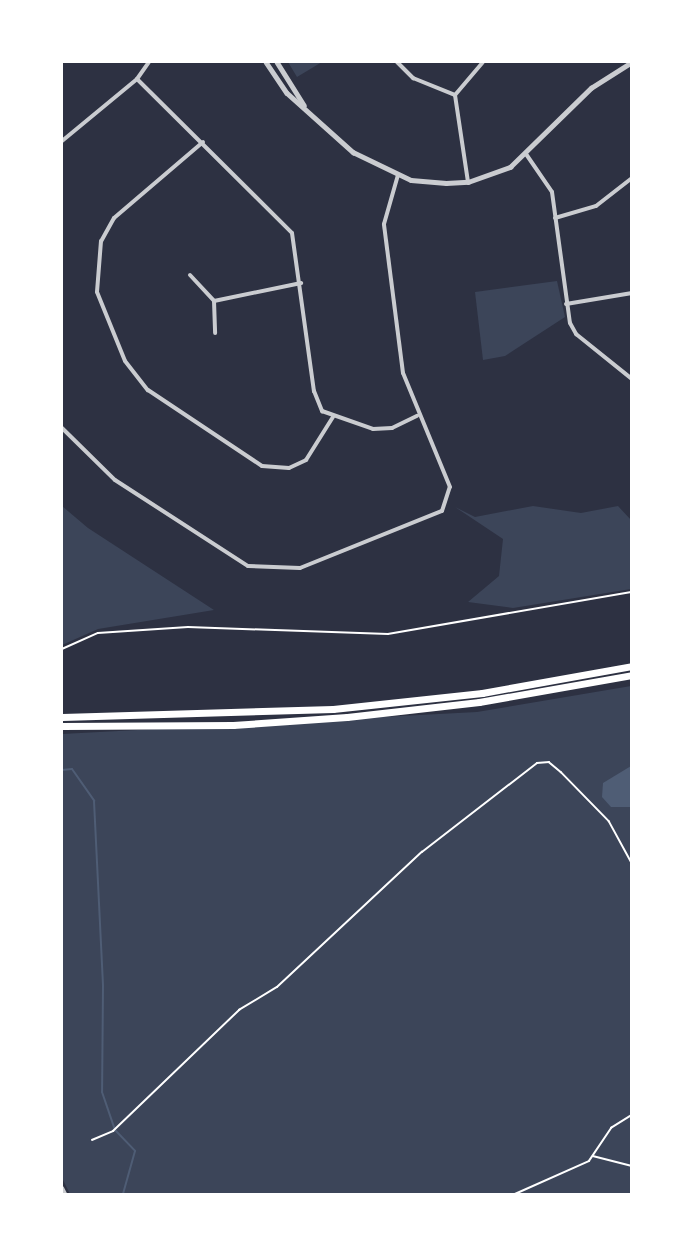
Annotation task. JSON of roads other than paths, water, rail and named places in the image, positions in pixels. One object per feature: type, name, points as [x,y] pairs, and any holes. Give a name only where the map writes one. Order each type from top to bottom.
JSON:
[{"type":"highway","points":[[62,717],[213,717],[333,709],[482,693],[632,666]]},
{"type":"highway","points":[[62,726],[233,725],[347,717],[479,702],[632,675]]},
{"type":"street","points":[[62,141],[137,79],[149,62]]},
{"type":"street","points":[[266,62],[306,110],[353,152],[398,175],[427,183],[468,182],[494,175],[526,154],[591,88],[632,62]]},
{"type":"street","points":[[277,62],[306,110]]},
{"type":"street","points":[[397,62],[414,78],[455,95]]},
{"type":"street","points":[[468,182],[455,95],[483,62]]},
{"type":"street","points":[[137,79],[203,142],[292,233],[318,406],[333,417],[382,430],[417,416]]},
{"type":"street","points":[[203,142],[114,218],[101,241],[97,292],[125,361],[148,390],[262,466],[289,468],[306,460],[333,417]]},
{"type":"street","points":[[526,154],[552,192],[566,304],[576,334],[632,379]]},
{"type":"street","points":[[62,428],[115,480],[228,556],[248,566],[285,570],[442,511],[450,487],[417,416],[403,373],[384,224],[398,175]]},
{"type":"street","points":[[555,218],[596,206],[632,178]]},
{"type":"street","points":[[190,275],[214,301],[216,333]]},
{"type":"street","points":[[214,301],[301,283]]},
{"type":"street","points":[[566,304],[632,293]]},
{"type":"street","points":[[62,1188],[65,1194]]},
{"type":"waterway","points":[[62,770],[72,769],[94,801],[103,986],[102,1092],[115,1130],[135,1151],[123,1194]]}]
